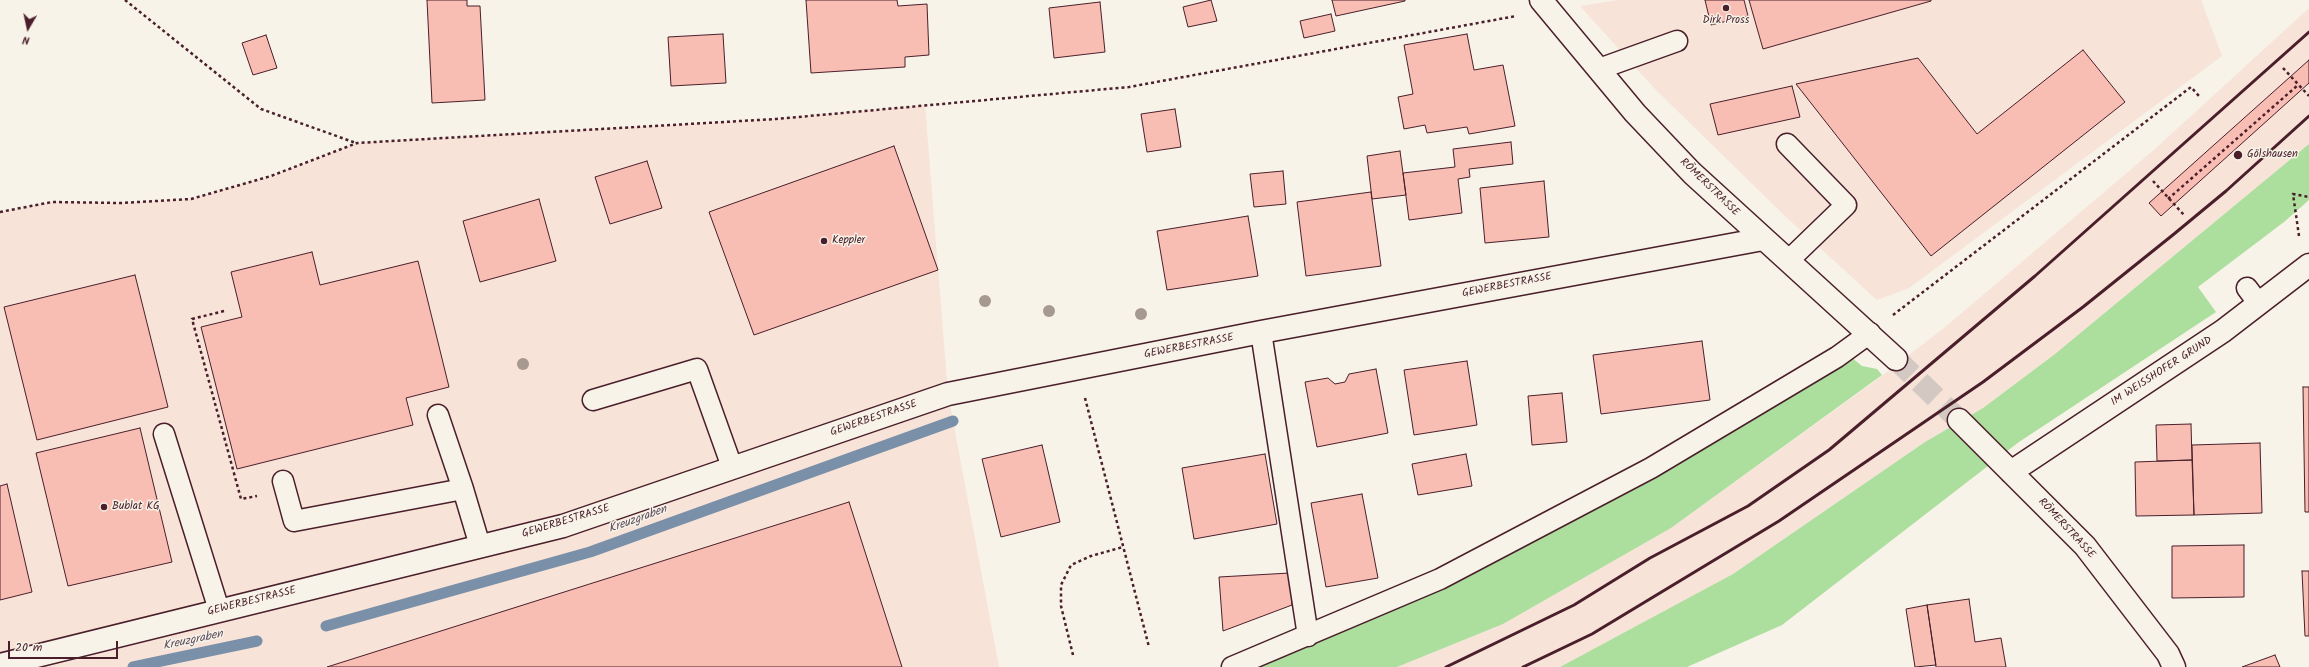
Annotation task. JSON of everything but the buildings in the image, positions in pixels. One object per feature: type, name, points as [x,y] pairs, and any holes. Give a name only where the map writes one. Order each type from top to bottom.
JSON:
[{"type":"street","name":"RÖMERSTRASSE","points":[[1546,5],[1635,113],[1692,174],[1870,333],[1896,359]]},
{"type":"street","name":"GEWERBESTRASSE","points":[[0,665],[563,526],[948,394],[1261,332],[1763,239]]},
{"type":"street","name":"IM WEISSHOFER GRUND","points":[[2011,472],[2223,332],[2253,296],[2306,268]]},
{"type":"street","name":"RÖMERSTRASSE","points":[[1959,420],[2085,546],[2168,654],[2174,667]]},
{"type":"lane","points":[[1599,69],[1676,41]]},
{"type":"lane","points":[[1787,144],[1846,205],[1788,261]]},
{"type":"lane","points":[[1261,332],[1308,636]]},
{"type":"lane","points":[[1232,667],[1440,580],[1644,471],[1837,357],[1870,333]]},
{"type":"lane","points":[[593,400],[697,369],[732,467]]},
{"type":"lane","points":[[438,414],[480,546]]},
{"type":"lane","points":[[164,434],[219,610]]},
{"type":"lane","points":[[284,486],[294,521],[463,489]]},
{"type":"path","points":[[125,0],[261,109],[357,143]]},
{"type":"path","points":[[0,212],[52,202],[121,204],[191,199],[272,176],[357,143],[776,119],[1129,87],[1546,5]]},
{"type":"path","points":[[2283,68],[2309,96]]},
{"type":"path","points":[[2168,199],[2298,85]]},
{"type":"path","points":[[1896,313],[2191,87],[2199,96]]},
{"type":"path","points":[[2153,181],[2184,215]]},
{"type":"path","points":[[2306,268],[2293,194],[2309,197]]},
{"type":"path","points":[[224,311],[192,319],[241,499],[284,486]]},
{"type":"path","points":[[1077,369],[1149,647]]},
{"type":"path","points":[[1074,656],[1061,606],[1061,585],[1072,565],[1091,556],[1123,547]]},
{"type":"shaded area","points":[[1619,0],[2201,0],[2222,56],[1909,288],[1877,300],[1785,216],[1655,89],[1580,6]]},
{"type":"shaded area","points":[[2309,8],[2309,144],[2055,354],[1983,408],[1925,442],[1733,574],[1560,667],[1397,667],[1503,624],[1671,528],[1871,384],[1944,328],[2155,149]]},
{"type":"shaded area","points":[[925,105],[948,394],[999,667],[0,667],[0,212],[52,202],[121,203],[191,199],[271,176],[357,143],[776,119]]},
{"type":"green space","points":[[2309,144],[2309,200],[2284,222],[2198,287],[2216,312],[2019,442],[1782,625],[1687,667],[1560,667],[1733,574],[1925,442],[1983,408],[2055,354]]},
{"type":"green space","points":[[1841,349],[1862,366],[1877,369],[1882,375],[1671,528],[1503,624],[1397,667],[1251,667],[1647,464]]},
{"type":"waterway","name":"Kreuzgraben","points":[[326,626],[590,552],[953,421]]},
{"type":"waterway","name":"Kreuzgraben","points":[[133,667],[257,641]]},
{"type":"tunnel","points":[[1896,359],[1959,420]]},
{"type":"railway","points":[[1446,667],[1574,605],[1650,558],[1748,506],[1829,450],[2035,276],[2309,32]]},
{"type":"railway","points":[[1523,667],[1592,634],[1779,521],[1983,382],[2083,307],[2174,234],[2226,191],[2309,116]]},
{"type":"place","name":"Dirk Pross","points":[[1726,8]]},
{"type":"place","name":"Gölshausen","points":[[2238,155]]},
{"type":"place","name":"Keppler","points":[[824,241]]},
{"type":"place","name":"Bublat KG","points":[[104,507]]}]
